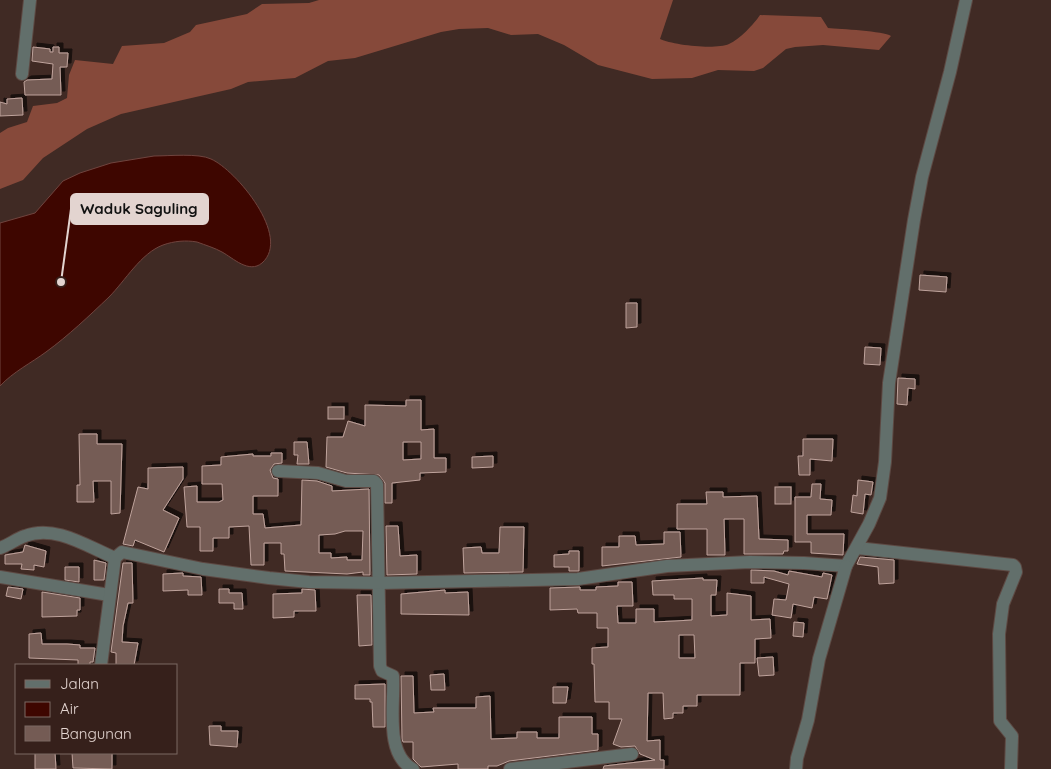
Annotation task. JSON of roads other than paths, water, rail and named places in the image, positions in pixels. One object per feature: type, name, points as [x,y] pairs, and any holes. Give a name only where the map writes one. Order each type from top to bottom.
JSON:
[{"type":"street","points":[[22,74],[30,0]]},
{"type":"street","points":[[796,769],[796,758],[808,720],[819,658],[846,566],[876,509],[882,488],[889,383],[914,220],[922,178],[950,72],[966,0]]},
{"type":"street","points":[[278,471],[318,473],[344,481],[377,483],[380,668],[383,672],[393,676],[395,749],[404,764],[413,769]]},
{"type":"street","points":[[0,548],[24,536],[52,533],[115,558]]},
{"type":"street","points":[[857,548],[1013,565],[1015,567],[1016,572],[1003,604],[999,634],[999,705],[1001,725],[1010,730],[1012,736],[1011,769]]},
{"type":"street","points":[[101,664],[115,558],[119,553],[124,552],[202,569],[268,578],[309,582],[380,584],[578,579],[667,566],[750,562],[846,566]]},
{"type":"street","points":[[0,577],[109,595]]},
{"type":"street","points":[[510,769],[632,754]]},
{"type":"water","points":[[191,155],[206,157],[222,166],[234,176],[257,205],[266,222],[270,237],[269,252],[262,263],[252,267],[247,266],[197,242],[180,241],[163,245],[140,261],[109,297],[70,333],[0,386],[0,223],[35,213],[63,181],[80,173],[111,163],[154,156]]},
{"type":"place","name":"Waduk Saguling","points":[[61,282]]}]
